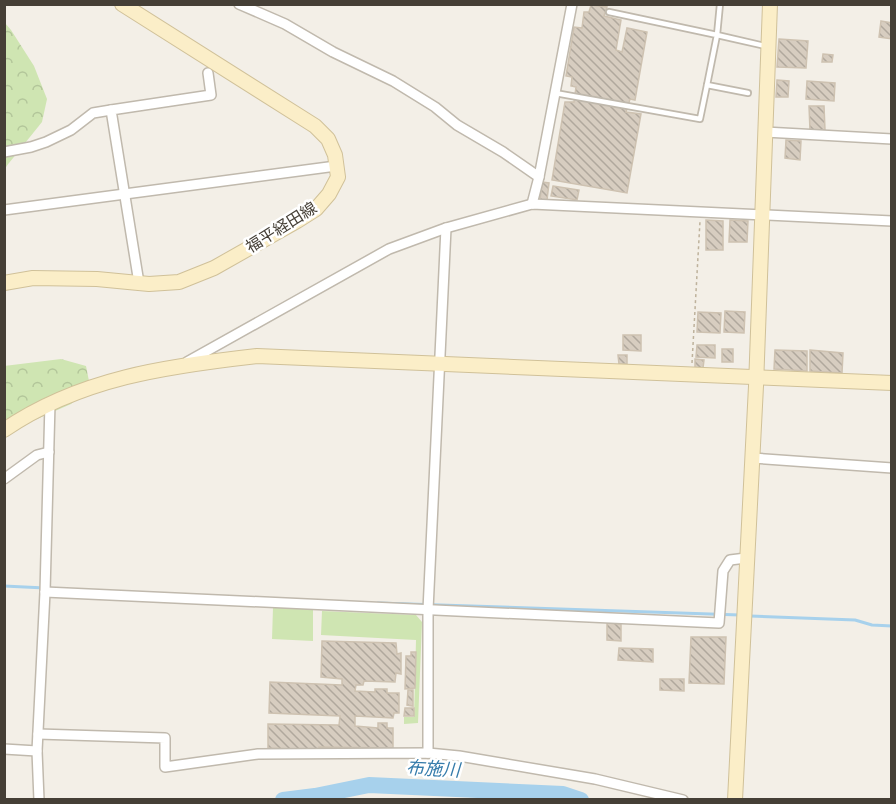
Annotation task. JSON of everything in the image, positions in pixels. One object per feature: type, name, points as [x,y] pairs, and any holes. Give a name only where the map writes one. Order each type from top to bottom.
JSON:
[{"type":"street","points":[[4,210],[336,165],[335,155],[328,140],[315,126],[122,4]]},
{"type":"street","points":[[239,4],[285,24],[333,52],[393,81],[539,177]]},
{"type":"street","points":[[531,204],[539,177],[572,4]]},
{"type":"street","points":[[735,800],[756,377],[770,4]]},
{"type":"street","points":[[4,152],[46,142],[71,130],[93,113],[211,95],[208,73]]},
{"type":"street","points":[[111,110],[139,283]]},
{"type":"street","points":[[765,132],[891,139]]},
{"type":"street","name":"福平経田線","points":[[5,279],[179,282],[214,268],[316,209],[329,194],[338,177],[336,165]]},
{"type":"street","points":[[183,364],[389,249],[446,228],[531,204],[891,221]]},
{"type":"street","points":[[428,753],[428,610],[446,228]]},
{"type":"street","points":[[4,430],[50,403],[80,390],[183,364],[257,356],[891,383]]},
{"type":"street","points":[[39,800],[37,751],[45,592],[50,403]]},
{"type":"street","points":[[4,479],[37,455],[49,452]]},
{"type":"street","points":[[752,458],[891,468]]},
{"type":"street","points":[[45,592],[719,623],[723,571],[730,560],[746,558]]},
{"type":"street","points":[[38,734],[165,738],[165,767],[258,754],[428,753],[459,756],[596,779],[682,800]]},
{"type":"street","points":[[4,749],[37,751]]},
{"type":"lane","points":[[555,93],[700,119],[717,35],[720,4]]},
{"type":"lane","points":[[609,12],[768,46]]},
{"type":"lane","points":[[706,85],[748,93]]},
{"type":"path","points":[[691,374],[701,212]]},
{"type":"green space","points":[[5,23],[34,66],[47,99],[42,122],[5,168]]},
{"type":"green space","points":[[61,359],[86,366],[88,390],[71,404],[5,433],[4,366]]},
{"type":"green space","points":[[273,607],[313,609],[313,641],[272,639]]},
{"type":"green space","points":[[322,611],[416,615],[422,622],[418,723],[404,724],[404,717],[414,717],[416,640],[321,635]]},
{"type":"building","points":[[591,5],[607,7],[604,16],[621,20],[616,50],[622,52],[627,28],[647,32],[635,100],[630,99],[626,112],[641,114],[627,193],[552,180],[565,102],[574,102],[576,87],[571,86],[572,77],[566,76],[574,27],[582,28],[584,12],[589,12]]},
{"type":"building","points":[[881,21],[892,23],[892,39],[879,37]]},
{"type":"building","points":[[779,39],[808,41],[806,68],[777,67]]},
{"type":"building","points":[[823,54],[833,55],[832,62],[822,62]]},
{"type":"building","points":[[777,80],[789,81],[788,97],[776,97]]},
{"type":"building","points":[[807,81],[835,83],[834,101],[806,99]]},
{"type":"building","points":[[809,106],[824,106],[825,130],[810,130]]},
{"type":"building","points":[[786,140],[801,141],[800,160],[785,158]]},
{"type":"building","points":[[542,182],[549,183],[547,200],[540,200]]},
{"type":"building","points":[[553,186],[579,190],[577,200],[551,196]]},
{"type":"building","points":[[706,220],[723,221],[723,250],[706,250]]},
{"type":"building","points":[[730,220],[748,221],[747,242],[729,242]]},
{"type":"building","points":[[725,311],[745,312],[744,333],[724,332]]},
{"type":"building","points":[[698,312],[721,313],[720,333],[697,332]]},
{"type":"building","points":[[623,335],[641,335],[641,351],[623,350]]},
{"type":"building","points":[[697,345],[715,345],[715,358],[696,357]]},
{"type":"building","points":[[722,349],[733,349],[733,362],[722,362]]},
{"type":"building","points":[[775,350],[807,351],[807,371],[774,369]]},
{"type":"building","points":[[810,350],[843,353],[842,373],[810,371]]},
{"type":"building","points":[[618,355],[627,355],[627,364],[619,364]]},
{"type":"building","points":[[695,359],[704,360],[703,368],[695,368]]},
{"type":"building","points":[[607,623],[621,624],[621,641],[607,640]]},
{"type":"building","points":[[691,637],[726,637],[724,684],[689,683]]},
{"type":"building","points":[[322,641],[396,643],[397,654],[401,653],[401,674],[396,673],[395,682],[364,681],[363,685],[356,685],[355,691],[375,692],[375,689],[387,689],[387,693],[399,693],[399,713],[394,713],[393,718],[355,716],[355,726],[378,728],[378,723],[387,723],[387,728],[393,728],[393,748],[319,747],[319,750],[268,748],[268,724],[339,725],[340,716],[269,713],[270,682],[342,685],[342,679],[321,677]]},
{"type":"building","points":[[619,648],[653,649],[653,662],[618,660]]},
{"type":"building","points":[[411,652],[416,652],[415,688],[405,689],[406,656],[411,656]]},
{"type":"building","points":[[660,679],[684,679],[684,691],[660,690]]},
{"type":"building","points":[[408,690],[413,690],[413,706],[407,705]]},
{"type":"building","points":[[405,708],[414,708],[414,716],[404,716]]},
{"type":"waterway","points":[[4,586],[45,588]]},
{"type":"waterway","points":[[378,603],[740,615]]},
{"type":"waterway","points":[[750,616],[855,620],[872,625],[892,626]]},
{"type":"waterway","name":"布施川","points":[[283,800],[369,785],[563,794],[581,800]]},
{"type":"waterway","name":"布施川","points":[[555,800],[563,794]]}]
